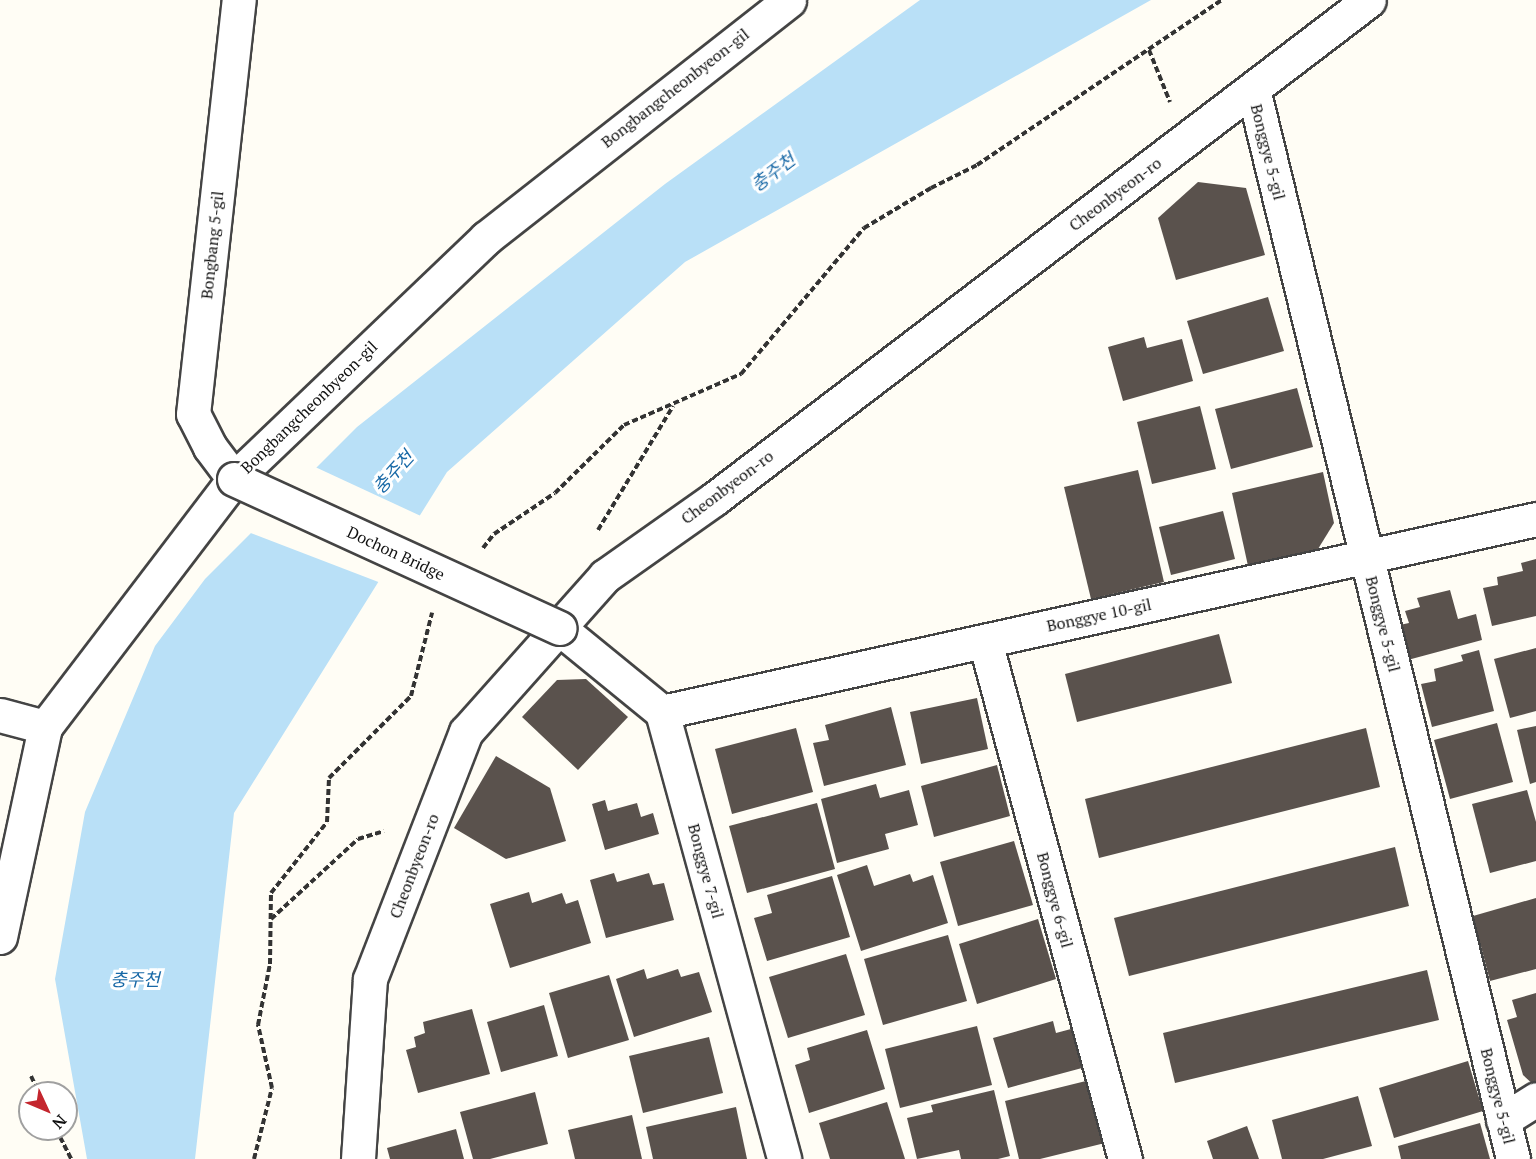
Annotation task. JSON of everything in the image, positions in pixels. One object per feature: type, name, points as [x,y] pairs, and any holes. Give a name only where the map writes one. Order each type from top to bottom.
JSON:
[{"type":"street","name":"Bongbang 5-gil","points":[[234,479],[210,447],[194,414],[238,0]]},
{"type":"street","name":"Bongbangcheonbyeon-gil","points":[[0,938],[45,727],[234,479],[486,238],[748,13],[789,0]]},
{"type":"street","name":"Cheonbyeon-ro","points":[[358,1159],[370,980],[466,732],[605,576],[714,499],[1369,0]]},
{"type":"street","name":"Bonggye 5-gil","points":[[1253,89],[1513,1159]]},
{"type":"street","name":"Dochon Bridge","points":[[234,479],[559,628]]},
{"type":"street","name":"Bonggye 10-gil","points":[[662,712],[1536,519]]},
{"type":"street","points":[[559,628],[662,712]]},
{"type":"street","name":"Bonggye 6-gil","points":[[985,640],[1125,1159]]},
{"type":"street","name":"Bonggye 7-gil","points":[[662,712],[784,1159]]},
{"type":"street","points":[[0,715],[45,727]]},
{"type":"street","points":[[1503,1120],[1536,1099]]},
{"type":"path","points":[[1149,50],[1186,140]]},
{"type":"path","points":[[605,576],[598,528],[673,405]]},
{"type":"path","points":[[270,919],[358,839],[434,815]]},
{"type":"path","points":[[31,1076],[33,1081]]},
{"type":"path","points":[[62,1141],[71,1159]]},
{"type":"water","name":"충주천","points":[[920,0],[1151,0],[685,262],[447,472],[234,813],[195,1159],[87,1159],[78,1108],[78,1081],[73,1081],[55,979],[85,812],[155,646],[205,579],[357,427],[665,184]]},
{"type":"pier","points":[[313,466],[423,517],[381,583],[248,532]]},
{"type":"building","points":[[1198,182],[1246,188],[1265,255],[1176,280],[1158,218]]},
{"type":"building","points":[[1268,297],[1284,351],[1203,374],[1187,321]]},
{"type":"building","points":[[1144,337],[1147,348],[1182,339],[1193,381],[1123,401],[1108,347]]},
{"type":"building","points":[[1297,388],[1313,447],[1231,469],[1215,409]]},
{"type":"building","points":[[1200,406],[1216,469],[1152,484],[1137,422]]},
{"type":"building","points":[[1138,470],[1164,582],[1091,599],[1064,487]]},
{"type":"building","points":[[1323,472],[1334,523],[1310,562],[1250,575],[1232,493]]},
{"type":"building","points":[[1223,511],[1235,559],[1171,575],[1159,527]]},
{"type":"building","points":[[1536,559],[1536,616],[1492,626],[1483,588],[1498,585],[1497,577],[1523,571],[1521,563]]},
{"type":"building","points":[[1450,590],[1458,619],[1476,614],[1482,640],[1404,661],[1395,626],[1409,623],[1405,611],[1420,607],[1417,598]]},
{"type":"building","points":[[1219,634],[1232,683],[1077,722],[1065,674]]},
{"type":"building","points":[[1536,648],[1536,711],[1510,718],[1494,659]]},
{"type":"building","points":[[1479,650],[1494,711],[1432,727],[1421,684],[1436,681],[1434,669],[1463,661],[1461,655]]},
{"type":"building","points":[[586,679],[628,717],[578,770],[522,717],[557,680]]},
{"type":"building","points":[[977,698],[988,749],[921,764],[910,712]]},
{"type":"building","points":[[891,707],[906,765],[824,786],[813,743],[829,740],[825,725]]},
{"type":"building","points":[[1497,723],[1513,782],[1450,799],[1434,740]]},
{"type":"building","points":[[1536,726],[1536,782],[1530,784],[1517,730]]},
{"type":"building","points":[[796,728],[813,792],[732,814],[715,749]]},
{"type":"building","points":[[1366,728],[1380,787],[1099,858],[1085,799]]},
{"type":"building","points":[[496,756],[550,788],[566,841],[506,859],[454,828]]},
{"type":"building","points":[[997,765],[1010,816],[934,837],[921,786]]},
{"type":"building","points":[[876,784],[880,798],[909,790],[918,825],[885,834],[889,849],[837,863],[821,799]]},
{"type":"building","points":[[1527,790],[1536,822],[1536,861],[1490,873],[1472,804]]},
{"type":"building","points":[[605,800],[608,811],[637,803],[641,817],[653,813],[659,834],[605,850],[592,804]]},
{"type":"building","points":[[817,803],[835,869],[747,893],[729,826]]},
{"type":"building","points":[[1014,841],[1033,905],[958,926],[940,862]]},
{"type":"building","points":[[1395,847],[1409,906],[1129,976],[1114,918]]},
{"type":"building","points":[[867,865],[874,886],[910,874],[913,882],[933,875],[948,923],[861,951],[837,875]]},
{"type":"building","points":[[614,873],[617,882],[649,873],[653,885],[664,883],[674,920],[606,938],[590,880]]},
{"type":"building","points":[[832,876],[850,937],[767,961],[754,918],[772,913],[767,895]]},
{"type":"building","points":[[529,892],[532,903],[562,893],[566,904],[578,900],[591,943],[510,968],[490,904]]},
{"type":"building","points":[[1536,898],[1536,969],[1490,981],[1473,916]]},
{"type":"building","points":[[1038,919],[1056,979],[977,1004],[959,944]]},
{"type":"building","points":[[948,935],[967,1001],[883,1025],[864,959]]},
{"type":"building","points":[[846,954],[865,1015],[788,1038],[769,977]]},
{"type":"building","points":[[644,969],[647,979],[678,969],[681,977],[699,972],[712,1012],[634,1037],[616,979]]},
{"type":"building","points":[[1427,970],[1439,1020],[1175,1083],[1163,1033]]},
{"type":"building","points":[[609,975],[629,1040],[568,1058],[549,993]]},
{"type":"building","points":[[1536,993],[1536,1087],[1523,1075],[1507,1020],[1517,1017],[1512,1000]]},
{"type":"building","points":[[544,1005],[558,1056],[501,1072],[487,1022]]},
{"type":"building","points":[[472,1009],[490,1074],[418,1093],[406,1050],[416,1047],[414,1037],[425,1033],[423,1022]]},
{"type":"building","points":[[1053,1021],[1056,1033],[1071,1029],[1082,1068],[1008,1088],[993,1038]]},
{"type":"building","points":[[977,1026],[992,1085],[900,1108],[885,1049]]},
{"type":"building","points":[[867,1030],[885,1089],[809,1113],[795,1065],[810,1060],[807,1048]]},
{"type":"building","points":[[709,1037],[723,1093],[643,1113],[629,1056]]},
{"type":"building","points":[[1468,1061],[1483,1111],[1394,1138],[1379,1088]]},
{"type":"building","points":[[1090,1080],[1105,1143],[1040,1159],[1019,1159],[1005,1101]]},
{"type":"building","points":[[994,1090],[1010,1156],[998,1159],[961,1159],[959,1150],[917,1159],[907,1118],[933,1112],[931,1105]]},
{"type":"building","points":[[535,1092],[548,1144],[490,1159],[473,1159],[460,1112]]},
{"type":"building","points":[[1358,1096],[1372,1146],[1323,1159],[1282,1159],[1272,1120]]},
{"type":"building","points":[[887,1102],[905,1159],[830,1159],[819,1123]]},
{"type":"building","points":[[736,1107],[747,1159],[653,1159],[646,1127]]},
{"type":"building","points":[[632,1115],[642,1159],[575,1159],[568,1130]]},
{"type":"building","points":[[1480,1123],[1490,1159],[1401,1159],[1398,1146]]},
{"type":"building","points":[[1247,1126],[1259,1159],[1213,1159],[1207,1141]]},
{"type":"building","points":[[456,1129],[464,1159],[390,1159],[387,1148]]}]
